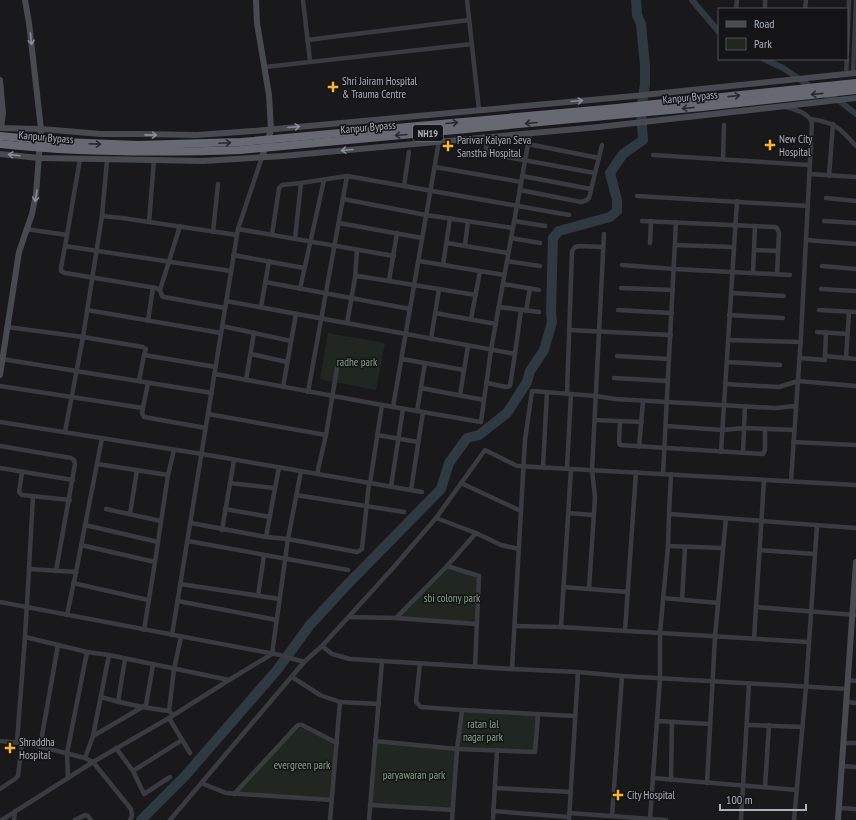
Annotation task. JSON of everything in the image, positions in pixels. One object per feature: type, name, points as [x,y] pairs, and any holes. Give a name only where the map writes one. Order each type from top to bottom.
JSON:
[{"type":"highway","name":"Kanpur Bypass","points":[[0,130],[62,142],[138,145],[241,142],[617,108],[856,83]]},
{"type":"highway","name":"Kanpur Bypass","points":[[0,144],[85,151],[164,153],[240,150],[702,107],[856,90]]},
{"type":"main road","points":[[0,375],[19,252],[32,214],[36,194],[41,129],[25,0]]},
{"type":"main road","points":[[256,0],[257,23],[269,95],[271,130],[262,156]]},
{"type":"main road","points":[[0,80],[2,112],[0,130],[41,129],[101,134],[197,135],[271,130],[634,96],[855,73]]},
{"type":"main road","points":[[0,154],[39,158],[203,161],[262,156],[283,156],[649,121],[856,98]]},
{"type":"main road","points":[[838,820],[847,689],[853,639],[856,562]]},
{"type":"street","points":[[303,0],[310,61]]},
{"type":"street","points":[[467,0],[479,110]]},
{"type":"street","points":[[849,0],[848,28],[855,29]]},
{"type":"street","points":[[855,73],[856,1]]},
{"type":"street","points":[[307,40],[469,20]]},
{"type":"street","points":[[265,67],[472,44]]},
{"type":"street","points":[[846,74],[847,60]]},
{"type":"street","points":[[786,106],[805,114],[811,120],[833,124],[842,130],[856,146]]},
{"type":"street","points":[[791,481],[801,342],[811,120]]},
{"type":"street","points":[[829,176],[833,124]]},
{"type":"street","points":[[723,159],[724,125]]},
{"type":"street","points":[[215,374],[332,397],[481,422],[491,350],[530,133]]},
{"type":"street","points":[[487,137],[486,148],[488,152],[595,172]]},
{"type":"street","points":[[393,407],[439,142]]},
{"type":"street","points":[[528,144],[599,158]]},
{"type":"street","points":[[520,190],[581,202],[587,200],[589,198],[602,146]]},
{"type":"street","points":[[404,186],[409,152]]},
{"type":"street","points":[[653,155],[809,165]]},
{"type":"street","points":[[172,635],[238,229],[262,156]]},
{"type":"street","points":[[80,159],[61,272],[153,287],[160,290],[164,297],[225,308]]},
{"type":"street","points":[[65,432],[83,337],[102,216],[107,160]]},
{"type":"street","points":[[149,222],[154,160]]},
{"type":"street","points":[[435,167],[521,182]]},
{"type":"street","points":[[809,174],[856,177]]},
{"type":"street","points":[[308,392],[347,176]]},
{"type":"street","points":[[272,235],[279,188],[282,185],[301,184],[347,176],[517,205],[569,216]]},
{"type":"street","points":[[522,176],[591,189]]},
{"type":"street","points":[[300,289],[324,180]]},
{"type":"street","points":[[213,232],[218,184]]},
{"type":"street","points":[[295,239],[301,184]]},
{"type":"street","points":[[637,196],[808,206]]},
{"type":"street","points":[[826,198],[856,201]]},
{"type":"street","points":[[343,199],[426,215],[513,228]]},
{"type":"street","points":[[721,452],[734,225],[737,201]]},
{"type":"street","points":[[102,216],[237,235]]},
{"type":"street","points":[[444,265],[450,218]]},
{"type":"street","points":[[514,220],[545,226]]},
{"type":"street","points":[[465,246],[468,221]]},
{"type":"street","points":[[642,221],[777,228],[779,233],[777,274]]},
{"type":"street","points":[[650,243],[651,221]]},
{"type":"street","points":[[824,221],[856,223]]},
{"type":"street","points":[[663,474],[676,222]]},
{"type":"street","points":[[339,223],[422,238]]},
{"type":"street","points":[[160,290],[180,226]]},
{"type":"street","points":[[754,273],[755,226]]},
{"type":"street","points":[[26,229],[67,235]]},
{"type":"street","points":[[238,229],[394,256]]},
{"type":"street","points":[[389,281],[397,233]]},
{"type":"street","points":[[589,589],[595,497],[592,470],[604,234]]},
{"type":"street","points":[[511,238],[540,243]]},
{"type":"street","points":[[806,240],[856,244]]},
{"type":"street","points":[[446,243],[508,253]]},
{"type":"street","points":[[675,245],[733,247]]},
{"type":"street","points":[[65,246],[231,271]]},
{"type":"street","points":[[561,627],[568,513],[569,330],[572,251],[579,246],[603,247]]},
{"type":"street","points":[[347,323],[355,278],[357,250]]},
{"type":"street","points":[[754,250],[778,252]]},
{"type":"street","points":[[234,255],[304,268]]},
{"type":"street","points":[[261,307],[269,261]]},
{"type":"street","points":[[418,261],[504,276]]},
{"type":"street","points":[[507,261],[540,266]]},
{"type":"street","points":[[622,266],[674,270],[790,275]]},
{"type":"street","points":[[822,266],[856,269]]},
{"type":"street","points":[[471,319],[480,271]]},
{"type":"street","points":[[355,278],[358,276],[476,295]]},
{"type":"street","points":[[265,282],[410,309]]},
{"type":"street","points":[[503,284],[539,290]]},
{"type":"street","points":[[148,321],[153,287]]},
{"type":"street","points":[[526,311],[530,288]]},
{"type":"street","points":[[621,288],[673,290]]},
{"type":"street","points":[[431,339],[439,289]]},
{"type":"street","points":[[822,289],[856,291]]},
{"type":"street","points":[[731,293],[784,296]]},
{"type":"street","points":[[226,301],[515,354]]},
{"type":"street","points":[[499,307],[539,312]]},
{"type":"street","points":[[87,310],[221,333]]},
{"type":"street","points":[[487,383],[506,387],[510,386],[521,310]]},
{"type":"street","points":[[618,310],[672,313]]},
{"type":"street","points":[[818,310],[856,312]]},
{"type":"street","points":[[846,358],[849,312]]},
{"type":"street","points":[[435,313],[496,324]]},
{"type":"street","points":[[283,387],[296,314]]},
{"type":"street","points":[[729,315],[784,318]]},
{"type":"street","points":[[222,326],[291,341]]},
{"type":"street","points":[[7,327],[143,347],[146,349],[139,381]]},
{"type":"street","points":[[569,330],[671,335]]},
{"type":"street","points":[[817,332],[848,334]]},
{"type":"street","points":[[826,332],[825,356],[856,359]]},
{"type":"street","points":[[246,380],[254,333]]},
{"type":"street","points":[[728,340],[801,342]]},
{"type":"street","points":[[460,395],[468,346]]},
{"type":"street","points":[[250,354],[287,362]]},
{"type":"street","points":[[144,355],[216,367]]},
{"type":"street","points":[[617,356],[669,359]]},
{"type":"street","points":[[800,358],[824,360]]},
{"type":"street","points":[[2,359],[212,393]]},
{"type":"street","points":[[402,359],[464,370]]},
{"type":"street","points":[[727,362],[780,365]]},
{"type":"street","points":[[417,411],[425,363]]},
{"type":"street","points":[[317,474],[326,435],[337,368]]},
{"type":"street","points":[[614,378],[668,381]]},
{"type":"street","points":[[725,384],[778,387],[798,381],[856,386]]},
{"type":"street","points":[[148,383],[142,414],[144,417],[206,428]]},
{"type":"street","points":[[0,386],[143,408]]},
{"type":"street","points":[[421,388],[484,400]]},
{"type":"street","points":[[512,669],[520,549],[523,466],[532,391],[643,401],[724,404],[775,408],[796,406]]},
{"type":"street","points":[[543,467],[547,392]]},
{"type":"street","points":[[639,446],[643,401]]},
{"type":"street","points":[[190,523],[222,530],[288,539],[357,552],[360,551],[362,549],[382,405]]},
{"type":"street","points":[[743,453],[745,406]]},
{"type":"street","points":[[391,486],[403,409]]},
{"type":"street","points":[[411,490],[423,412]]},
{"type":"street","points":[[208,414],[326,435]]},
{"type":"street","points":[[595,420],[642,422]]},
{"type":"street","points":[[620,421],[620,445],[721,452],[761,454],[765,452],[765,429]]},
{"type":"street","points":[[0,422],[202,454],[422,492]]},
{"type":"street","points":[[666,426],[723,430],[744,428],[794,430]]},
{"type":"street","points":[[378,435],[418,442]]},
{"type":"street","points":[[67,615],[102,438]]},
{"type":"street","points":[[793,442],[856,445]]},
{"type":"street","points":[[0,446],[71,458],[74,460],[75,464],[70,500],[56,571]]},
{"type":"street","points":[[144,630],[168,475],[174,450]]},
{"type":"street","points":[[171,820],[304,662],[322,646],[394,568],[436,518],[484,450],[517,466],[856,485]]},
{"type":"street","points":[[222,530],[234,460]]},
{"type":"street","points":[[97,464],[168,475]]},
{"type":"street","points":[[266,537],[279,467]]},
{"type":"street","points":[[0,468],[73,480]]},
{"type":"street","points":[[130,514],[137,470]]},
{"type":"street","points":[[272,654],[288,539],[301,471]]},
{"type":"street","points":[[22,472],[19,492],[24,496],[70,500]]},
{"type":"street","points":[[625,631],[636,472]]},
{"type":"street","points":[[650,819],[660,678],[660,633],[668,546],[671,474]]},
{"type":"street","points":[[754,639],[764,480]]},
{"type":"street","points":[[230,483],[274,488]]},
{"type":"street","points":[[461,483],[521,511]]},
{"type":"street","points":[[296,495],[404,512]]},
{"type":"street","points":[[0,789],[18,776],[24,637],[33,496]]},
{"type":"street","points":[[106,509],[161,521]]},
{"type":"street","points":[[225,509],[270,517]]},
{"type":"street","points":[[568,513],[594,515]]},
{"type":"street","points":[[669,514],[856,528]]},
{"type":"street","points":[[436,518],[476,533],[501,545],[520,549]]},
{"type":"street","points":[[707,783],[715,637],[726,518]]},
{"type":"street","points":[[85,525],[158,542]]},
{"type":"street","points":[[794,820],[812,612],[817,525]]},
{"type":"street","points":[[396,618],[447,566],[476,533]]},
{"type":"street","points":[[188,541],[348,570]]},
{"type":"street","points":[[81,545],[155,562]]},
{"type":"street","points":[[668,546],[723,548]]},
{"type":"street","points":[[682,600],[685,547]]},
{"type":"street","points":[[760,550],[815,554]]},
{"type":"street","points":[[258,596],[264,555]]},
{"type":"street","points":[[447,566],[479,576],[475,667]]},
{"type":"street","points":[[29,569],[76,572]]},
{"type":"street","points":[[73,583],[148,600]]},
{"type":"street","points":[[180,584],[280,599]]},
{"type":"street","points":[[563,587],[628,592]]},
{"type":"street","points":[[663,598],[718,603]]},
{"type":"street","points":[[178,601],[277,620]]},
{"type":"street","points":[[0,602],[280,655],[304,662]]},
{"type":"street","points":[[756,607],[854,615]]},
{"type":"street","points":[[349,616],[476,624]]},
{"type":"street","points":[[515,626],[561,627],[809,642]]},
{"type":"street","points":[[24,637],[87,652],[228,680]]},
{"type":"street","points":[[181,637],[174,669],[169,711],[182,740],[190,753]]},
{"type":"street","points":[[40,747],[58,645]]},
{"type":"street","points":[[322,646],[332,654],[345,658],[847,689]]},
{"type":"street","points":[[68,778],[67,753],[87,652]]},
{"type":"street","points":[[2,820],[93,762],[171,717],[228,680],[272,654]]},
{"type":"street","points":[[85,758],[93,736],[108,655]]},
{"type":"street","points":[[118,702],[125,659]]},
{"type":"street","points":[[369,820],[382,661]]},
{"type":"street","points":[[420,663],[416,702],[421,707],[575,716]]},
{"type":"street","points":[[93,736],[146,705],[153,665]]},
{"type":"street","points":[[569,817],[572,792],[578,672]]},
{"type":"street","points":[[612,816],[622,676]]},
{"type":"street","points":[[292,677],[320,696],[340,702],[379,704]]},
{"type":"street","points":[[848,680],[856,680]]},
{"type":"street","points":[[742,820],[749,684]]},
{"type":"street","points":[[101,697],[142,708],[169,711]]},
{"type":"street","points":[[330,820],[340,702]]},
{"type":"street","points":[[846,702],[856,703]]},
{"type":"street","points":[[452,820],[457,748],[462,710]]},
{"type":"street","points":[[376,741],[457,748],[535,752],[538,715]]},
{"type":"street","points":[[657,721],[710,724]]},
{"type":"street","points":[[671,780],[672,722]]},
{"type":"street","points":[[234,794],[298,725],[302,725],[337,743]]},
{"type":"street","points":[[747,725],[803,727]]},
{"type":"street","points":[[765,787],[769,725]]},
{"type":"street","points":[[132,772],[182,740]]},
{"type":"street","points":[[0,741],[20,742],[67,753],[93,762],[131,809],[132,816],[130,820]]},
{"type":"street","points":[[843,742],[856,743]]},
{"type":"street","points":[[116,748],[143,792],[146,794],[170,777]]},
{"type":"street","points":[[493,818],[497,750]]},
{"type":"street","points":[[842,766],[856,767]]},
{"type":"street","points":[[653,778],[797,790]]},
{"type":"street","points":[[201,784],[234,794],[332,800]]},
{"type":"street","points":[[495,788],[572,792]]},
{"type":"street","points":[[370,805],[453,810]]},
{"type":"street","points":[[838,808],[856,809]]},
{"type":"street","points":[[493,810],[569,817],[612,816],[666,820]]},
{"type":"street","points":[[14,820],[15,811]]},
{"type":"street","points":[[75,820],[85,815],[91,820]]},
{"type":"green space","name":"radhe park","points":[[328,333],[385,343],[376,390],[320,379]]},
{"type":"green space","name":"sbi colony park","points":[[447,565],[479,575],[476,624],[398,619]]},
{"type":"green space","name":"ratan lal nagar park","points":[[462,710],[538,714],[535,752],[457,748]]},
{"type":"green space","name":"evergreen park","points":[[294,725],[337,743],[332,800],[234,793]]},
{"type":"green space","name":"paryawaran park","points":[[375,740],[457,748],[452,809],[369,804]]},
{"type":"waterway","points":[[141,820],[185,776],[277,670],[310,625],[343,589],[441,489],[449,463],[467,438],[479,435],[507,413],[527,382],[530,371],[544,350],[552,322],[553,238],[559,231],[610,217],[617,211],[617,200],[610,173],[623,154],[643,140],[641,111],[645,84],[645,65],[641,24],[637,15],[636,0]]},
{"type":"waterway","points":[[692,0],[718,31]]},
{"type":"waterway","points":[[766,60],[783,68],[814,89]]},
{"type":"waterway","points":[[824,94],[838,100],[856,114]]},
{"type":"place","name":"Shri Jairam Hospital & Trauma Centre","points":[[333,87]]},
{"type":"place","name":"New City Hospital","points":[[770,145]]},
{"type":"place","name":"Parivar Kalyan Seva Sanstha Hospital","points":[[448,146]]},
{"type":"place","name":"Shraddha Hospital","points":[[10,748]]},
{"type":"place","name":"City Hospital","points":[[618,795]]}]
